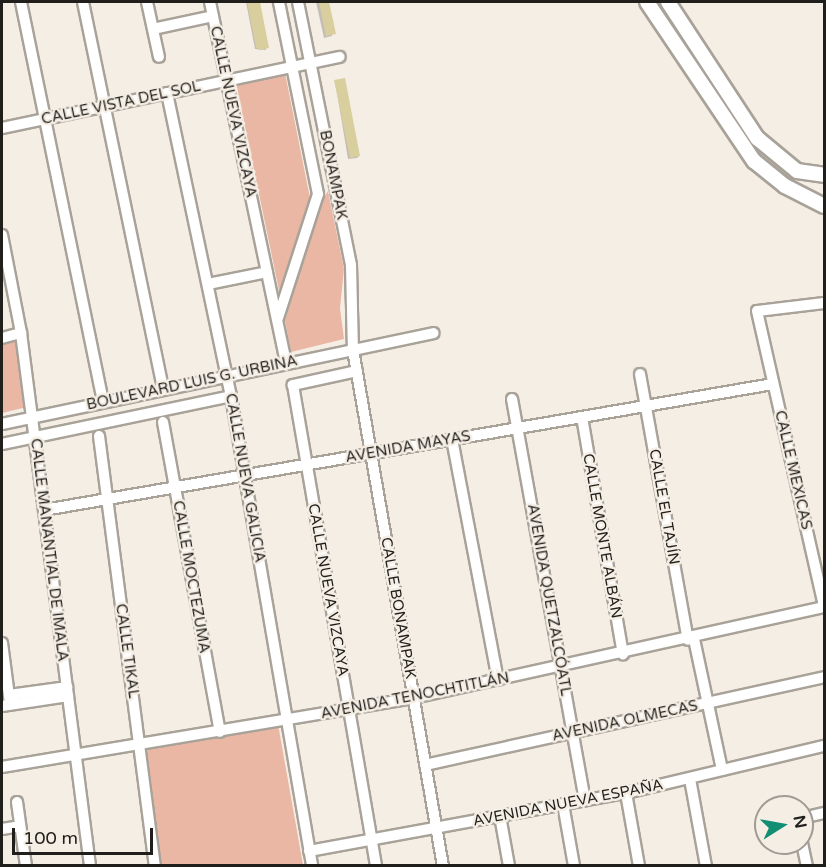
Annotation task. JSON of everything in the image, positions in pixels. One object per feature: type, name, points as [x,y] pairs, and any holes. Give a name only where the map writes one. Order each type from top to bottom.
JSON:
[{"type":"street","points":[[21,2],[102,402]]},
{"type":"street","points":[[84,2],[163,389]]},
{"type":"street","points":[[147,2],[159,57]]},
{"type":"street","name":"CALLE NUEVA VIZCAYA","points":[[210,2],[286,363]]},
{"type":"street","name":"BONAMPAK","points":[[277,320],[318,195],[279,2]]},
{"type":"street","name":"BONAMPAK","points":[[298,2],[351,265],[353,350]]},
{"type":"street","points":[[646,2],[754,161],[785,186],[825,206]]},
{"type":"street","points":[[668,2],[758,138],[797,171],[825,175]]},
{"type":"street","points":[[153,29],[213,16]]},
{"type":"street","name":"CALLE VISTA DEL SOL","points":[[2,128],[340,57]]},
{"type":"street","name":"CALLE NUEVA GALICIA","points":[[167,93],[231,396],[312,866]]},
{"type":"street","name":"CALLE MANANTIAL DE IMALA","points":[[2,235],[5,269],[21,333],[90,866]]},
{"type":"street","points":[[208,284],[267,272]]},
{"type":"street","name":"CALLE MEXICAS","points":[[825,303],[757,311],[825,607]]},
{"type":"street","points":[[2,338],[21,333]]},
{"type":"street","name":"BOULEVARD LUIS G. URBINA","points":[[2,424],[434,333]]},
{"type":"street","name":"CALLE BONAMPAK","points":[[353,350],[442,866]]},
{"type":"street","name":"BOULEVARD LUIS G. URBINA","points":[[293,385],[357,372]]},
{"type":"street","name":"CALLE EL TAJÍN","points":[[640,374],[691,639],[722,770]]},
{"type":"street","name":"AVENIDA MAYAS","points":[[44,510],[773,384]]},
{"type":"street","name":"CALLE NUEVA VIZCAYA","points":[[293,385],[376,866]]},
{"type":"street","name":"BOULEVARD LUIS G. URBINA","points":[[2,444],[231,396]]},
{"type":"street","name":"AVENIDA QUETZALCÓATL","points":[[512,399],[585,800]]},
{"type":"street","name":"CALLE MONTE ALBÁN","points":[[582,417],[623,654]]},
{"type":"street","name":"CALLE MOCTEZUMA","points":[[164,422],[220,732]]},
{"type":"street","name":"CALLE TIKAL","points":[[99,436],[155,866]]},
{"type":"street","points":[[452,439],[498,680]]},
{"type":"street","name":"AVENIDA TENOCHTITLÁN","points":[[2,767],[140,747],[413,698],[691,639],[825,607]]},
{"type":"street","points":[[2,643],[7,702],[68,692]]},
{"type":"street","name":"AVENIDA OLMECAS","points":[[425,765],[825,676]]},
{"type":"street","name":"AVENIDA NUEVA ESPAÑA","points":[[309,851],[626,793],[825,746]]},
{"type":"street","points":[[690,779],[706,866]]},
{"type":"street","points":[[626,793],[639,866]]},
{"type":"street","points":[[17,802],[26,866]]},
{"type":"street","points":[[563,804],[574,866]]},
{"type":"street","points":[[500,816],[508,866]]},
{"type":"street","points":[[2,828],[20,826]]},
{"type":"shaded area","points":[[285,73],[310,198],[280,295],[236,83]]},
{"type":"shaded area","points":[[328,191],[344,269],[340,308],[344,339],[291,352],[285,321],[321,202]]},
{"type":"shaded area","points":[[17,335],[27,407],[2,413],[2,339]]},
{"type":"shaded area","points":[[278,724],[303,865],[161,865],[144,748]]},
{"type":"building","points":[[247,2],[260,2],[269,48],[259,50],[256,47]]},
{"type":"building","points":[[319,2],[329,2],[336,34],[326,36]]},
{"type":"building","points":[[345,78],[360,156],[350,158],[334,80]]}]
